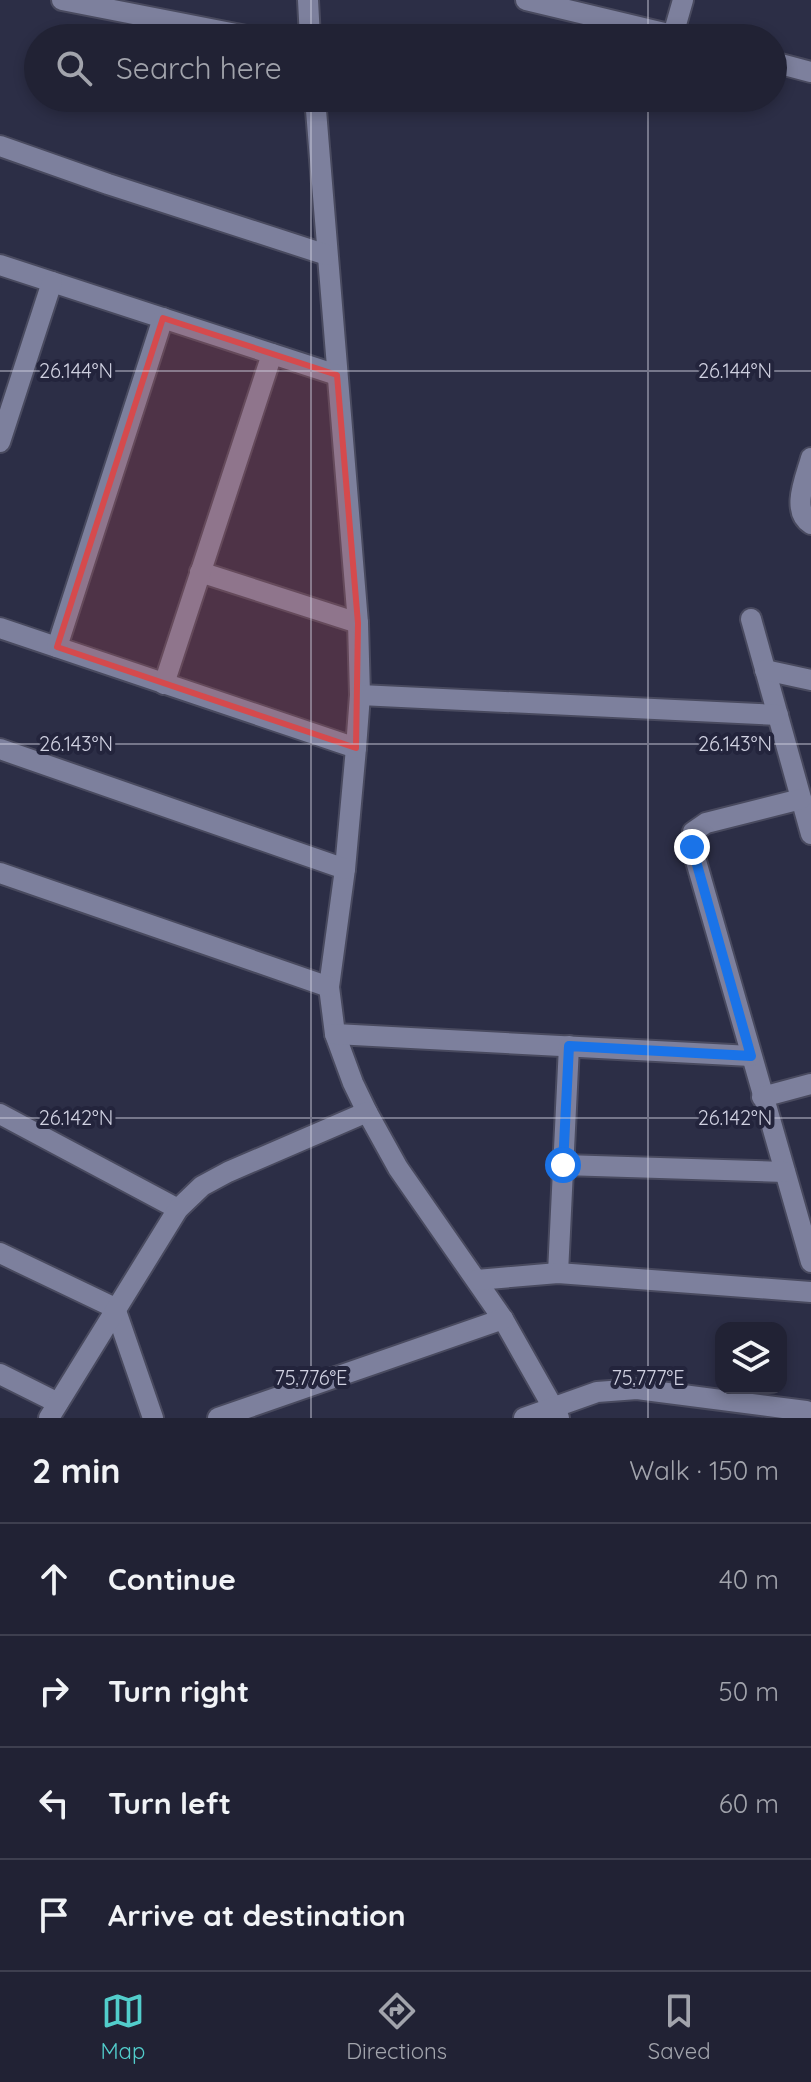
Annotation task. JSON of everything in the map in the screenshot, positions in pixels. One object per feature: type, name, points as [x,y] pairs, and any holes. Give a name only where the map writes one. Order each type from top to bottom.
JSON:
[{"type":"street","points":[[62,0],[116,5],[197,24]]},
{"type":"street","points":[[308,0],[309,24]]},
{"type":"street","points":[[526,0],[628,24]]},
{"type":"street","points":[[680,24],[683,0]]},
{"type":"street","points":[[787,66],[811,72]]},
{"type":"street","points":[[316,112],[358,623],[360,695],[345,869],[329,987],[335,1034],[353,1083],[398,1168],[503,1319],[556,1412]]},
{"type":"street","points":[[0,146],[327,255]]},
{"type":"street","points":[[0,265],[337,375]]},
{"type":"street","points":[[0,442],[52,282]]},
{"type":"street","points":[[57,647],[163,318]]},
{"type":"street","points":[[164,684],[272,354]]},
{"type":"street","points":[[811,458],[800,511],[811,524]]},
{"type":"street","points":[[200,572],[358,623]]},
{"type":"street","points":[[751,619],[811,834]]},
{"type":"street","points":[[0,628],[356,748]]},
{"type":"street","points":[[765,670],[811,680]]},
{"type":"street","points":[[360,695],[778,715]]},
{"type":"street","points":[[0,749],[345,869]]},
{"type":"street","points":[[801,799],[706,823],[693,832],[692,847],[811,1262]]},
{"type":"street","points":[[0,873],[329,987]]},
{"type":"street","points":[[335,1034],[751,1056]]},
{"type":"street","points":[[558,1273],[569,1046]]},
{"type":"street","points":[[762,1097],[811,1084]]},
{"type":"street","points":[[0,1374],[53,1410],[178,1209],[202,1186],[367,1112]]},
{"type":"street","points":[[0,1114],[178,1209]]},
{"type":"street","points":[[563,1165],[785,1172]]},
{"type":"street","points":[[0,1253],[115,1308],[153,1418]]},
{"type":"street","points":[[477,1280],[558,1273],[811,1292]]},
{"type":"street","points":[[218,1418],[503,1319]]},
{"type":"street","points":[[524,1418],[556,1412],[597,1392],[637,1389],[801,1413]]},
{"type":"highlighted area","points":[[163,318],[337,375],[358,623],[356,748],[57,647]]},
{"type":"route","points":[[563,1165],[569,1046],[751,1056],[692,847]]}]
